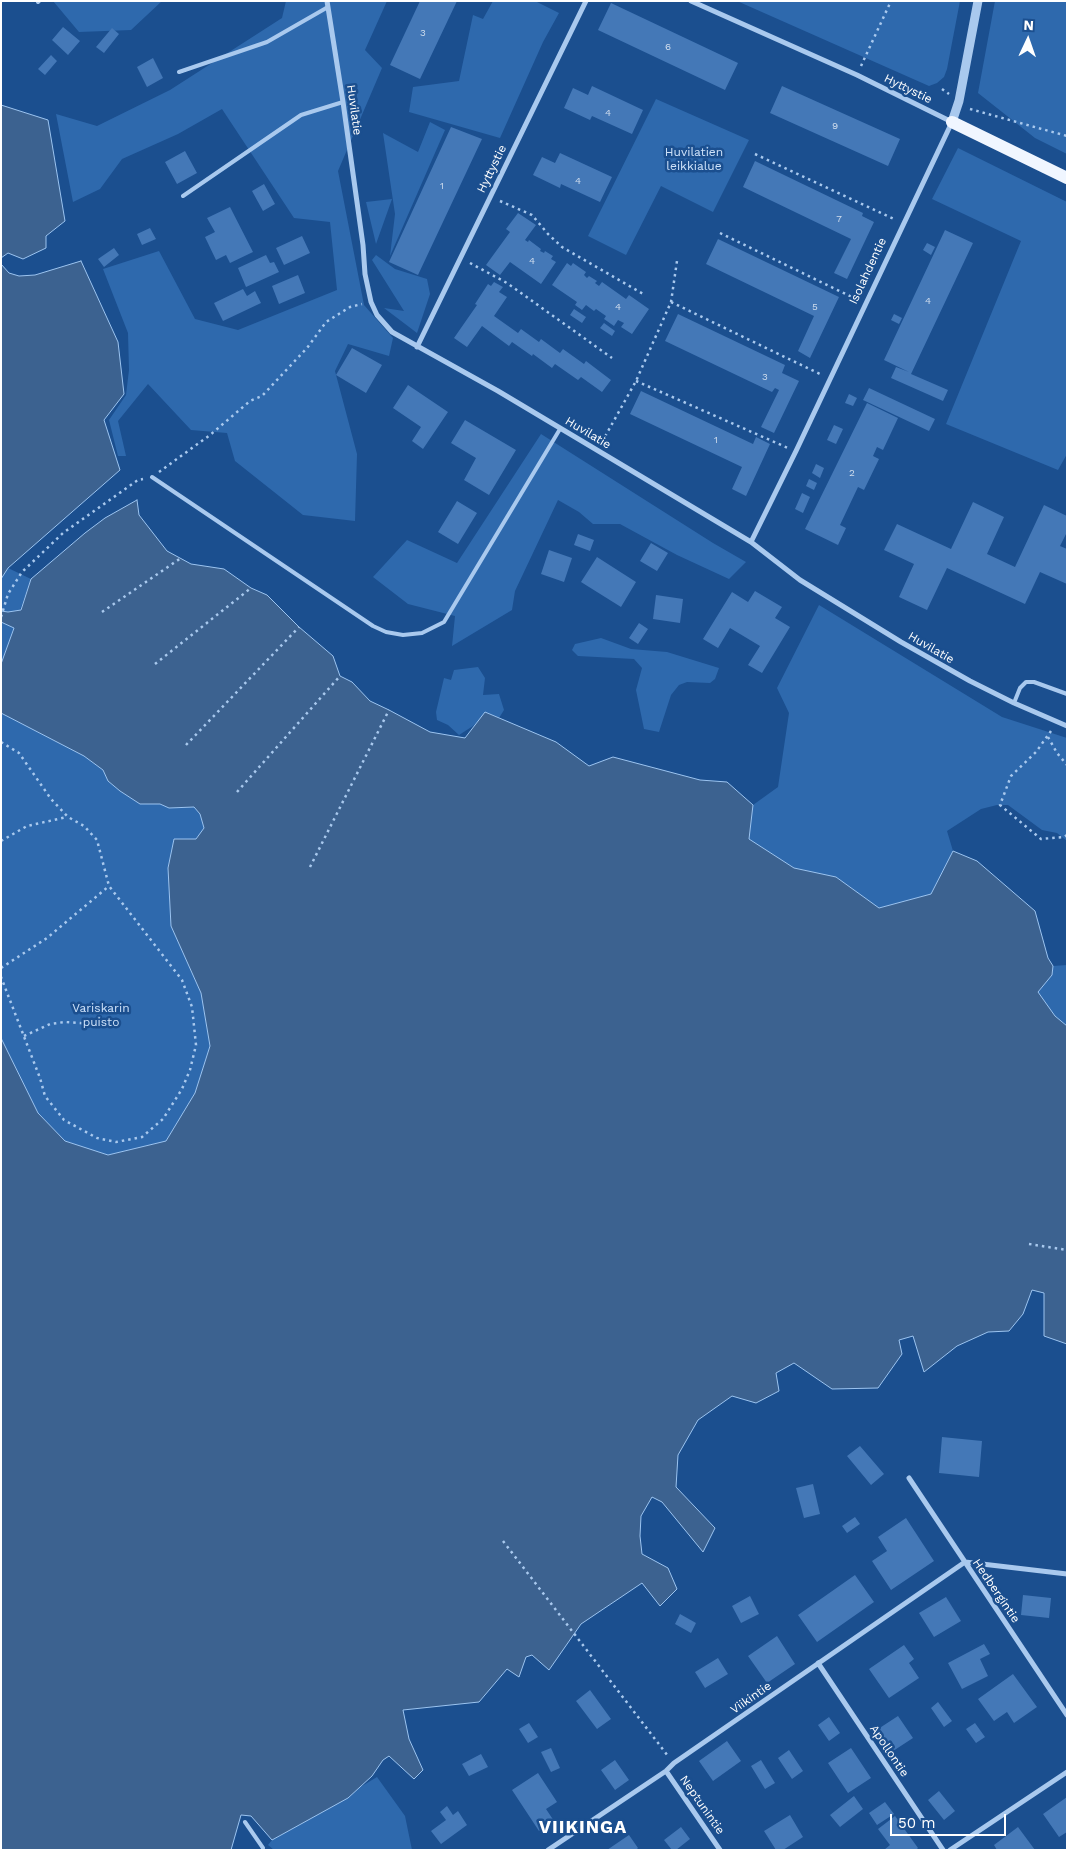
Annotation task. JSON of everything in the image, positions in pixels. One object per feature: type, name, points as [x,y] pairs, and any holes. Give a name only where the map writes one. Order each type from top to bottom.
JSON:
[{"type":"main road","points":[[952,122],[1067,178]]},
{"type":"street","name":"Hyttystie","points":[[416,347],[586,1]]},
{"type":"street","name":"Hyttystie","points":[[692,1],[857,75],[952,122]]},
{"type":"street","name":"Isolahdentie","points":[[751,542],[952,122],[978,1]]},
{"type":"street","name":"Huvilatie","points":[[327,4],[343,102],[363,245],[365,274],[371,302],[377,315],[392,332],[498,391],[751,542],[800,580],[850,612],[970,681],[1067,726]]},
{"type":"street","name":"Hedbergintie","points":[[909,1478],[1067,1716]]},
{"type":"street","points":[[964,1562],[1067,1574]]},
{"type":"street","name":"Viikintie","points":[[548,1850],[666,1771],[674,1763],[964,1562]]},
{"type":"street","name":"Apollontie","points":[[818,1663],[943,1850]]},
{"type":"street","name":"Neptunintie","points":[[666,1771],[720,1850]]},
{"type":"street","points":[[950,1850],[1067,1772]]},
{"type":"lane","points":[[179,72],[267,42],[327,4]]},
{"type":"lane","points":[[183,196],[301,115],[343,102]]},
{"type":"lane","points":[[152,477],[373,626],[386,632],[403,635],[422,633],[444,622],[560,429]]},
{"type":"lane","points":[[1014,703],[1020,688],[1026,682],[1034,682],[1067,694]]},
{"type":"lane","points":[[245,1822],[264,1848]]},
{"type":"path","points":[[857,75],[891,1]]},
{"type":"path","points":[[942,89],[971,110],[1067,136]]},
{"type":"path","points":[[755,154],[904,224]]},
{"type":"path","points":[[490,196],[532,215],[562,247],[645,295]]},
{"type":"path","points":[[720,232],[866,304]]},
{"type":"path","points":[[459,258],[507,283],[612,358]]},
{"type":"path","points":[[597,450],[636,381],[671,302],[677,261]]},
{"type":"path","points":[[1,617],[8,594],[22,572],[63,533],[138,480],[152,477],[210,435],[250,400],[262,396],[307,348],[326,322],[350,308],[371,302]]},
{"type":"path","points":[[671,302],[830,379]]},
{"type":"path","points":[[636,381],[796,451]]},
{"type":"path","points":[[102,612],[181,558]]},
{"type":"path","points":[[155,664],[251,588]]},
{"type":"path","points":[[186,744],[299,626]]},
{"type":"path","points":[[237,792],[340,676]]},
{"type":"path","points":[[310,867],[389,710]]},
{"type":"path","points":[[1067,765],[1057,753],[1048,736],[1036,752],[1012,776],[1000,804],[1041,839],[1064,837],[1067,835]]},
{"type":"path","points":[[1,742],[19,753],[51,799],[68,817],[84,826],[97,840],[109,886],[182,980],[192,1007],[196,1045],[190,1070],[182,1089],[163,1119],[142,1137],[116,1142],[97,1138],[64,1120],[45,1096],[40,1078],[1,977]]},
{"type":"path","points":[[1,841],[27,826],[68,817]]},
{"type":"path","points":[[1,968],[47,938],[109,886]]},
{"type":"path","points":[[24,1036],[50,1024],[65,1022],[92,1024]]},
{"type":"path","points":[[1029,1244],[1067,1250]]},
{"type":"path","points":[[504,1541],[674,1763]]},
{"type":"green space","points":[[53,1],[162,1],[131,30],[79,32]]},
{"type":"green space","points":[[286,1],[387,1],[365,50],[382,68],[338,171],[364,305],[393,338],[389,356],[348,344],[335,371],[357,454],[355,521],[303,515],[235,461],[227,433],[191,430],[148,384],[118,421],[126,456],[118,456],[109,420],[126,395],[129,370],[128,333],[103,269],[159,251],[195,319],[238,330],[337,290],[330,222],[294,218],[222,109],[178,134],[122,159],[100,189],[73,202],[56,114],[97,126],[170,90],[282,18]]},
{"type":"green space","points":[[493,1],[535,1],[559,13],[543,42],[500,138],[409,112],[413,87],[459,81],[473,15],[483,19]]},
{"type":"green space","points":[[737,1],[960,1],[947,69],[944,77],[937,83],[929,86]]},
{"type":"green space","points":[[995,1],[1067,1],[1067,154],[1035,138],[978,93]]},
{"type":"green space","name":"Huvilatien leikkialue","points":[[656,99],[749,140],[713,212],[661,186],[626,255],[588,236]]},
{"type":"green space","points":[[430,122],[445,130],[390,256],[395,214],[383,133],[418,152]]},
{"type":"green space","points":[[958,148],[1067,202],[1067,454],[1058,470],[946,424],[1021,241],[932,199]]},
{"type":"green space","points":[[392,199],[376,244],[366,202]]},
{"type":"green space","points":[[376,255],[395,269],[427,279],[430,294],[417,333],[384,308],[404,311],[372,260]]},
{"type":"green space","points":[[541,434],[746,562],[729,579],[677,555],[620,524],[593,524],[579,512],[558,500],[515,591],[512,610],[452,646],[455,616],[408,604],[373,577],[407,540],[457,563]]},
{"type":"green space","points":[[8,568],[31,579],[1,664],[1,579]]},
{"type":"green space","points":[[819,605],[1002,717],[1067,738],[1067,841],[1057,833],[1042,830],[1008,805],[997,805],[981,809],[947,831],[953,851],[931,894],[879,908],[836,877],[794,868],[749,839],[753,805],[778,787],[789,713],[777,688]]},
{"type":"green space","points":[[601,638],[631,649],[667,652],[719,668],[715,679],[710,683],[687,682],[679,685],[671,695],[659,732],[644,729],[636,690],[642,668],[634,659],[578,656],[572,650],[575,644]]},
{"type":"green space","points":[[478,667],[485,678],[483,695],[499,694],[504,710],[499,718],[487,713],[473,726],[459,735],[448,725],[437,720],[436,712],[444,678],[451,680],[454,670]]},
{"type":"green space","name":"Variskarin puisto","points":[[1,713],[84,756],[103,770],[108,781],[140,804],[160,804],[169,808],[194,807],[200,814],[204,828],[196,839],[174,839],[168,868],[171,926],[201,993],[210,1046],[195,1093],[166,1141],[108,1155],[65,1141],[38,1113],[1,1038]]},
{"type":"green space","points":[[1067,965],[1067,1026],[1055,1016],[1037,992],[1052,975],[1053,966]]},
{"type":"green space","points":[[377,1777],[405,1816],[412,1850],[274,1850],[268,1845],[272,1840]]},
{"type":"shaded area","points":[[1,105],[48,120],[65,221],[46,236],[46,248],[23,259],[8,253],[1,258]]},
{"type":"shaded area","points":[[81,261],[118,342],[124,394],[104,420],[120,470],[8,568],[1,579],[1,264],[9,273],[19,276],[35,275]]},
{"type":"shaded area","points":[[137,500],[139,515],[167,551],[191,564],[224,569],[251,588],[267,595],[299,627],[333,656],[340,676],[352,682],[370,701],[430,732],[465,738],[485,712],[556,742],[589,766],[613,757],[700,780],[727,782],[753,805],[749,839],[794,868],[836,877],[879,908],[931,894],[953,851],[977,861],[1035,911],[1048,958],[1053,966],[1052,975],[1038,992],[1055,1016],[1067,1026],[1067,1344],[1044,1336],[1044,1293],[1032,1290],[1023,1314],[1009,1331],[988,1332],[957,1346],[924,1372],[913,1336],[899,1340],[902,1354],[878,1388],[832,1389],[794,1363],[776,1373],[779,1391],[756,1403],[732,1396],[698,1420],[678,1455],[676,1487],[715,1528],[703,1552],[662,1502],[652,1497],[641,1516],[640,1536],[642,1554],[668,1568],[677,1589],[660,1606],[642,1583],[581,1624],[549,1670],[532,1655],[526,1657],[519,1677],[507,1669],[479,1702],[403,1710],[409,1739],[423,1770],[414,1779],[389,1756],[383,1760],[372,1776],[348,1798],[272,1840],[251,1816],[241,1815],[231,1850],[1,1850],[1,1038],[38,1113],[65,1141],[108,1155],[166,1141],[195,1093],[210,1046],[201,993],[171,926],[168,868],[174,839],[196,839],[204,828],[200,814],[194,807],[169,808],[160,804],[140,804],[108,781],[103,770],[84,756],[1,713],[1,664],[14,628],[1,622],[1,611],[21,610],[31,579],[105,518]]},
{"type":"building","points":[[420,1],[457,1],[420,79],[390,65]]},
{"type":"building","points":[[611,3],[738,63],[725,90],[598,30]]},
{"type":"building","points":[[63,27],[80,41],[68,55],[52,40]]},
{"type":"building","points":[[112,28],[119,34],[104,53],[96,47]]},
{"type":"building","points":[[51,55],[57,61],[45,75],[38,69]]},
{"type":"building","points":[[153,58],[163,78],[147,87],[137,67]]},
{"type":"building","points":[[592,86],[643,110],[632,134],[592,116],[590,120],[564,108],[573,88],[588,95]]},
{"type":"building","points":[[782,86],[900,139],[888,166],[770,113]]},
{"type":"building","points":[[451,127],[482,139],[418,275],[389,262]]},
{"type":"building","points":[[185,151],[197,173],[177,184],[165,162]]},
{"type":"building","points":[[560,153],[612,177],[600,202],[561,184],[560,188],[533,175],[542,157],[555,163]]},
{"type":"building","points":[[755,161],[863,213],[862,216],[874,222],[847,279],[834,273],[851,239],[743,187]]},
{"type":"building","points":[[264,184],[275,204],[263,211],[252,191]]},
{"type":"building","points":[[230,207],[253,252],[230,263],[226,255],[216,260],[205,237],[215,232],[207,218]]},
{"type":"building","points":[[518,213],[536,225],[525,240],[528,242],[529,240],[541,249],[540,251],[544,253],[545,251],[553,256],[551,259],[556,262],[541,284],[510,262],[500,275],[486,265],[510,232],[506,229]]},
{"type":"building","points":[[150,228],[156,239],[142,245],[137,234]]},
{"type":"building","points":[[945,230],[973,243],[911,374],[948,390],[943,401],[891,378],[896,367],[909,372],[884,360]]},
{"type":"building","points":[[302,236],[310,253],[284,265],[276,248]]},
{"type":"building","points":[[718,239],[839,297],[810,358],[798,351],[814,316],[706,264]]},
{"type":"building","points":[[927,243],[935,247],[931,255],[923,250]]},
{"type":"building","points":[[114,248],[119,255],[104,267],[98,259]]},
{"type":"building","points":[[266,255],[270,263],[274,262],[279,272],[246,287],[238,268]]},
{"type":"building","points":[[567,263],[571,266],[573,263],[586,272],[584,275],[597,281],[595,283],[599,286],[602,282],[626,299],[629,295],[649,309],[632,334],[621,327],[624,323],[618,320],[614,326],[604,319],[606,316],[596,309],[594,311],[586,305],[582,310],[575,305],[577,302],[552,285]]},
{"type":"building","points":[[298,275],[305,293],[279,304],[272,286]]},
{"type":"building","points":[[494,282],[503,287],[499,292],[507,297],[494,316],[518,333],[521,329],[539,342],[541,339],[560,353],[563,349],[584,364],[586,361],[611,380],[602,392],[581,377],[578,380],[555,364],[552,368],[512,342],[509,346],[482,326],[467,347],[454,338],[477,305],[475,304],[488,284],[491,286]]},
{"type":"building","points":[[243,289],[247,296],[255,291],[261,303],[223,321],[214,303]]},
{"type":"building","points":[[574,309],[586,317],[582,323],[570,315]]},
{"type":"building","points":[[678,314],[785,365],[782,373],[799,381],[774,433],[761,427],[779,390],[775,388],[772,392],[665,341]]},
{"type":"building","points":[[894,314],[902,318],[899,324],[891,320]]},
{"type":"building","points":[[604,323],[615,331],[612,336],[600,328]]},
{"type":"building","points":[[352,348],[382,365],[366,393],[336,375]]},
{"type":"building","points":[[408,385],[448,412],[423,449],[412,441],[421,427],[393,408]]},
{"type":"building","points":[[869,388],[935,419],[929,431],[863,400]]},
{"type":"building","points":[[641,391],[753,444],[756,437],[770,444],[746,496],[732,489],[742,467],[630,414]]},
{"type":"building","points":[[849,394],[857,398],[853,406],[845,403]]},
{"type":"building","points":[[867,403],[898,418],[883,450],[877,447],[873,456],[879,459],[864,490],[858,487],[840,525],[846,528],[838,545],[805,529]]},
{"type":"building","points":[[465,420],[516,450],[489,495],[464,480],[476,458],[451,443]]},
{"type":"building","points":[[834,425],[843,429],[836,444],[827,440]]},
{"type":"building","points":[[816,464],[824,468],[820,478],[812,473]]},
{"type":"building","points":[[809,479],[817,483],[814,490],[806,486]]},
{"type":"building","points":[[802,493],[810,497],[803,513],[795,509]]},
{"type":"building","points":[[457,501],[477,513],[458,544],[438,532]]},
{"type":"building","points":[[973,502],[1004,517],[987,554],[1015,567],[1044,505],[1067,516],[1067,532],[1060,546],[1067,549],[1067,584],[1040,572],[1025,604],[947,568],[927,610],[899,597],[914,564],[884,550],[897,524],[951,549]]},
{"type":"building","points":[[578,534],[594,540],[590,551],[574,545]]},
{"type":"building","points":[[651,543],[668,553],[657,571],[640,561]]},
{"type":"building","points":[[549,550],[572,558],[564,582],[541,574]]},
{"type":"building","points":[[597,557],[636,582],[621,607],[581,582]]},
{"type":"building","points":[[755,591],[782,607],[775,618],[790,627],[762,673],[748,665],[760,646],[730,628],[718,648],[703,639],[732,592],[748,602]]},
{"type":"building","points":[[656,595],[683,599],[680,623],[653,619]]},
{"type":"building","points":[[639,623],[648,629],[638,644],[629,638]]},
{"type":"building","points":[[942,1437],[982,1441],[979,1477],[939,1473]]},
{"type":"building","points":[[860,1446],[884,1474],[871,1485],[847,1456]]},
{"type":"building","points":[[813,1484],[820,1514],[804,1518],[796,1488]]},
{"type":"building","points":[[855,1517],[860,1524],[847,1533],[842,1526]]},
{"type":"building","points":[[906,1518],[934,1561],[891,1590],[872,1561],[887,1551],[878,1537]]},
{"type":"building","points":[[855,1575],[874,1602],[817,1642],[798,1615]]},
{"type":"building","points":[[1023,1595],[1051,1598],[1049,1618],[1021,1615]]},
{"type":"building","points":[[750,1596],[759,1614],[741,1623],[732,1606]]},
{"type":"building","points":[[946,1597],[961,1621],[934,1637],[919,1613]]},
{"type":"building","points":[[680,1614],[696,1623],[691,1633],[675,1624]]},
{"type":"building","points":[[777,1636],[795,1664],[767,1683],[748,1656]]},
{"type":"building","points":[[984,1644],[990,1654],[980,1659],[988,1676],[962,1689],[948,1663]]},
{"type":"building","points":[[904,1645],[914,1659],[909,1663],[919,1678],[889,1698],[869,1669]]},
{"type":"building","points":[[718,1658],[728,1674],[705,1688],[695,1672]]},
{"type":"building","points":[[1013,1674],[1037,1707],[1014,1723],[1007,1712],[994,1721],[978,1699]]},
{"type":"building","points":[[590,1690],[611,1719],[597,1729],[576,1701]]},
{"type":"building","points":[[938,1702],[952,1721],[944,1727],[931,1708]]},
{"type":"building","points":[[898,1716],[913,1738],[890,1753],[875,1731]]},
{"type":"building","points":[[829,1717],[840,1733],[829,1741],[818,1725]]},
{"type":"building","points":[[529,1723],[538,1737],[528,1743],[519,1729]]},
{"type":"building","points":[[975,1723],[985,1737],[976,1743],[966,1729]]},
{"type":"building","points":[[727,1741],[741,1761],[713,1781],[699,1761]]},
{"type":"building","points":[[551,1748],[560,1768],[551,1772],[541,1752]]},
{"type":"building","points":[[851,1748],[871,1778],[848,1793],[828,1763]]},
{"type":"building","points":[[789,1750],[803,1771],[792,1779],[778,1758]]},
{"type":"building","points":[[481,1754],[488,1767],[469,1776],[462,1764]]},
{"type":"building","points":[[615,1760],[629,1780],[615,1790],[601,1770]]},
{"type":"building","points":[[761,1760],[775,1783],[765,1789],[751,1766]]},
{"type":"building","points":[[538,1773],[557,1802],[546,1809],[554,1821],[539,1831],[512,1790]]},
{"type":"building","points":[[939,1791],[955,1811],[944,1820],[928,1800]]},
{"type":"building","points":[[854,1796],[863,1809],[840,1827],[830,1815]]},
{"type":"building","points":[[1067,1797],[1067,1832],[1059,1837],[1043,1814]]},
{"type":"building","points":[[885,1802],[894,1814],[877,1825],[869,1813]]},
{"type":"building","points":[[447,1806],[453,1815],[458,1811],[467,1825],[441,1844],[431,1831],[446,1820],[440,1812]]},
{"type":"building","points":[[790,1815],[803,1837],[783,1850],[776,1850],[764,1831]]},
{"type":"building","points":[[895,1816],[918,1848],[916,1850],[884,1850],[890,1845],[878,1829]]},
{"type":"building","points":[[681,1827],[690,1839],[676,1850],[672,1850],[664,1840]]},
{"type":"building","points":[[1018,1827],[1035,1850],[997,1850],[994,1845]]},
{"type":"building","points":[[629,1835],[638,1848],[636,1850],[607,1850]]},
{"type":"district","name":"VIIKINGA","points":[[583,1828]]}]
